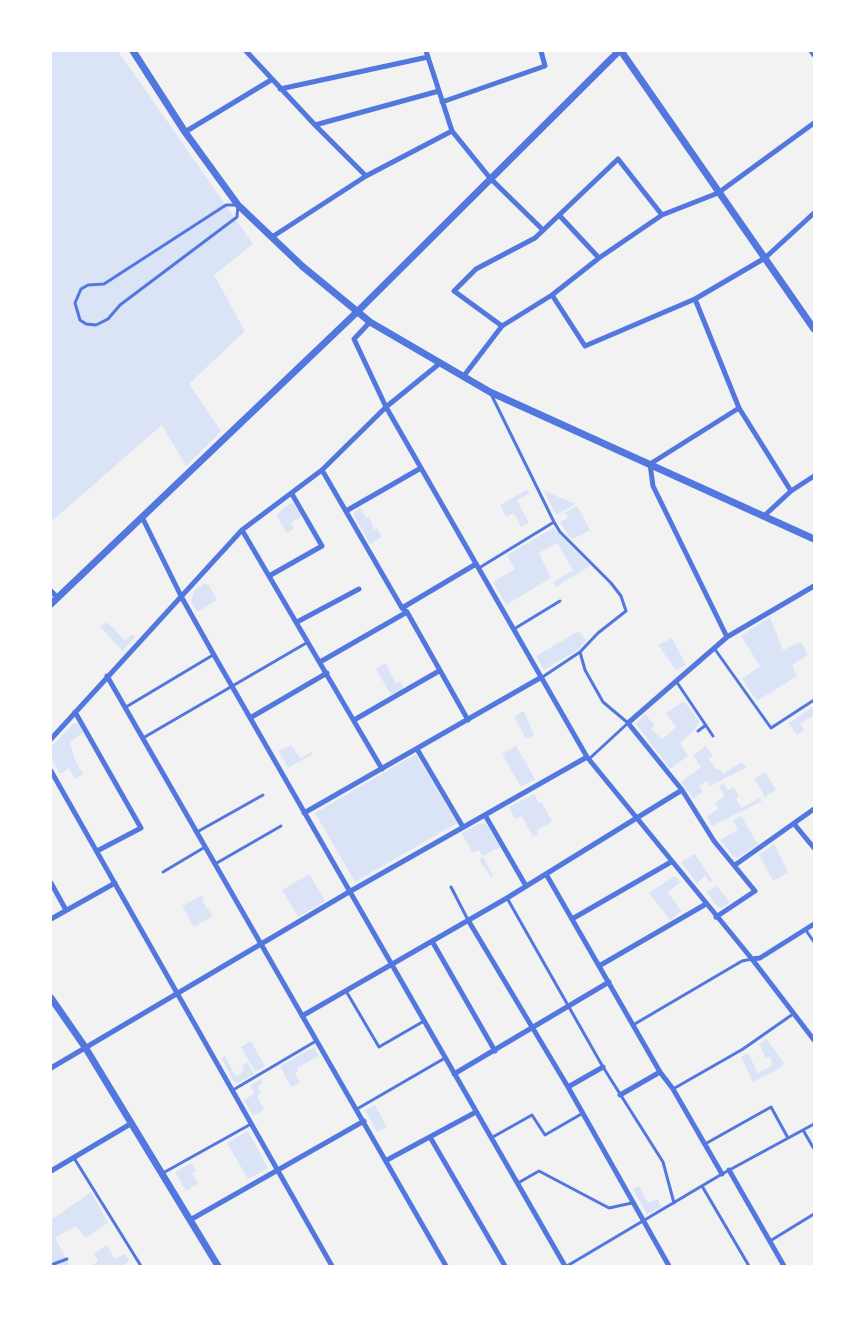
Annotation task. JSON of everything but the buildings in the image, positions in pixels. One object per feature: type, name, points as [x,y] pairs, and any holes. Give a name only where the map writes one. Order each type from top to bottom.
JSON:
[{"type":"street","points":[[133,51],[185,132],[238,205],[272,238],[370,322],[439,364],[490,392],[814,539]]},
{"type":"street","points":[[246,51],[271,80],[366,176]]},
{"type":"street","points":[[442,102],[545,66],[541,51]]},
{"type":"street","points":[[51,604],[357,312],[620,51],[814,329]]},
{"type":"street","points":[[811,51],[814,55]]},
{"type":"street","points":[[280,88],[427,54],[452,132],[490,178],[543,230]]},
{"type":"street","points":[[185,132],[271,80]]},
{"type":"street","points":[[315,125],[439,92]]},
{"type":"street","points":[[463,377],[502,326],[552,296],[599,258],[662,215],[718,193],[814,123]]},
{"type":"street","points":[[272,238],[366,176],[452,132]]},
{"type":"street","points":[[502,326],[454,291],[476,268],[535,238],[618,159],[662,215]]},
{"type":"street","points":[[552,296],[585,346],[696,299],[765,258],[814,214]]},
{"type":"street","points":[[559,215],[599,258]]},
{"type":"street","points":[[696,299],[738,408],[791,491]]},
{"type":"street","points":[[370,322],[354,339],[386,408],[587,758],[752,960],[814,1040]]},
{"type":"street","points":[[51,739],[182,598],[242,530],[322,470],[386,408],[439,364]]},
{"type":"street","points":[[650,464],[738,408]]},
{"type":"street","points":[[650,464],[653,486],[727,637]]},
{"type":"street","points":[[346,511],[421,468]]},
{"type":"street","points":[[322,470],[402,608],[407,612],[468,720]]},
{"type":"street","points":[[764,516],[791,491],[814,476]]},
{"type":"street","points":[[269,576],[322,546],[292,494]]},
{"type":"street","points":[[142,517],[182,598],[232,687],[566,1266]]},
{"type":"street","points":[[242,530],[382,769]]},
{"type":"street","points":[[402,608],[478,566]]},
{"type":"street","points":[[716,916],[755,891],[714,841],[682,790],[628,723],[727,637],[814,586]]},
{"type":"street","points":[[297,622],[358,589]]},
{"type":"street","points":[[51,591],[58,598]]},
{"type":"street","points":[[320,662],[407,612]]},
{"type":"street","points":[[354,720],[440,671]]},
{"type":"street","points":[[250,718],[327,674]]},
{"type":"street","points":[[108,676],[316,1041],[388,1160],[446,1266]]},
{"type":"street","points":[[304,813],[540,678]]},
{"type":"street","points":[[76,712],[141,828],[97,851]]},
{"type":"street","points":[[417,749],[463,827]]},
{"type":"street","points":[[51,1068],[350,892],[587,758]]},
{"type":"street","points":[[51,771],[332,1266]]},
{"type":"street","points":[[302,1016],[506,898],[682,790]]},
{"type":"street","points":[[735,865],[794,825],[814,808]]},
{"type":"street","points":[[485,815],[526,886]]},
{"type":"street","points":[[794,825],[814,848]]},
{"type":"street","points":[[572,919],[671,862]]},
{"type":"street","points":[[546,874],[660,1072],[673,1089],[722,1174]]},
{"type":"street","points":[[51,883],[66,910]]},
{"type":"street","points":[[51,918],[114,883]]},
{"type":"street","points":[[599,966],[706,904]]},
{"type":"street","points":[[468,920],[568,1087],[669,1266]]},
{"type":"street","points":[[752,960],[760,958],[814,924]]},
{"type":"street","points":[[432,941],[495,1051]]},
{"type":"street","points":[[454,1074],[608,982]]},
{"type":"street","points":[[51,998],[85,1047],[218,1266]]},
{"type":"street","points":[[568,1087],[603,1067]]},
{"type":"street","points":[[620,1095],[660,1072]]},
{"type":"street","points":[[388,1160],[476,1112]]},
{"type":"street","points":[[190,1220],[364,1121]]},
{"type":"street","points":[[51,1171],[132,1123]]},
{"type":"street","points":[[430,1137],[505,1266]]},
{"type":"street","points":[[729,1170],[784,1266]]},
{"type":"lane","points":[[226,205],[238,205],[237,217],[120,305],[108,318],[96,325],[86,324],[80,320],[75,304],[81,289],[88,285],[104,284],[226,205]]},
{"type":"lane","points":[[490,392],[560,532],[611,583],[621,596],[626,611],[598,633],[580,652],[540,678]]},
{"type":"lane","points":[[478,566],[554,522]]},
{"type":"lane","points":[[513,630],[560,601]]},
{"type":"lane","points":[[143,738],[308,642]]},
{"type":"lane","points":[[714,648],[771,728],[814,700]]},
{"type":"lane","points":[[580,652],[585,670],[603,702],[628,723],[587,758]]},
{"type":"lane","points":[[126,707],[214,655]]},
{"type":"lane","points":[[675,681],[713,736]]},
{"type":"lane","points":[[698,732],[706,725]]},
{"type":"lane","points":[[197,832],[263,795]]},
{"type":"lane","points":[[216,864],[281,826]]},
{"type":"lane","points":[[163,872],[205,847]]},
{"type":"lane","points":[[451,887],[468,920]]},
{"type":"lane","points":[[506,898],[603,1067],[663,1162],[674,1203]]},
{"type":"lane","points":[[805,929],[814,942]]},
{"type":"lane","points":[[633,1025],[742,961],[752,960]]},
{"type":"lane","points":[[346,990],[379,1046],[424,1021]]},
{"type":"lane","points":[[673,1089],[743,1049],[793,1014]]},
{"type":"lane","points":[[232,1090],[316,1041]]},
{"type":"lane","points":[[357,1109],[445,1058]]},
{"type":"lane","points":[[705,1144],[771,1107],[788,1138]]},
{"type":"lane","points":[[491,1138],[532,1115],[545,1135],[583,1114]]},
{"type":"lane","points":[[162,1173],[252,1124]]},
{"type":"lane","points":[[566,1266],[644,1222],[722,1174],[814,1124]]},
{"type":"lane","points":[[803,1130],[814,1149]]},
{"type":"lane","points":[[74,1158],[141,1266]]},
{"type":"lane","points":[[517,1183],[539,1171],[609,1208],[632,1203]]},
{"type":"lane","points":[[702,1186],[748,1266]]},
{"type":"lane","points":[[770,1241],[814,1214]]},
{"type":"lane","points":[[51,1265],[67,1259]]},
{"type":"shaded area","points":[[51,51],[118,51],[253,244],[214,275],[245,331],[189,384],[221,431],[186,466],[162,425],[51,522]]},
{"type":"shaded area","points":[[527,490],[529,494],[517,500],[529,523],[521,527],[514,513],[506,517],[500,505]]},
{"type":"shaded area","points":[[544,491],[576,504],[556,515]]},
{"type":"shaded area","points":[[290,503],[294,504],[302,516],[291,523],[294,529],[287,533],[276,515]]},
{"type":"shaded area","points":[[577,506],[590,530],[573,539],[560,522],[568,518],[565,512]]},
{"type":"shaded area","points":[[360,508],[366,518],[369,516],[374,530],[377,528],[382,537],[370,544],[354,516],[354,512]]},
{"type":"shaded area","points":[[553,528],[590,566],[556,587],[553,582],[573,570],[557,543],[539,553],[551,578],[506,605],[493,582],[515,569],[507,555]]},
{"type":"shaded area","points":[[204,583],[209,585],[217,600],[197,612],[191,601],[194,591]]},
{"type":"shaded area","points":[[770,617],[783,650],[801,642],[808,655],[792,665],[797,676],[757,701],[742,679],[760,666],[741,636]]},
{"type":"shaded area","points":[[107,622],[125,640],[133,634],[135,637],[123,651],[100,627]]},
{"type":"shaded area","points":[[579,631],[586,640],[579,649],[544,670],[536,656]]},
{"type":"shaded area","points":[[672,638],[686,665],[676,670],[658,645]]},
{"type":"shaded area","points":[[385,663],[396,683],[400,681],[404,688],[391,695],[376,669]]},
{"type":"shaded area","points":[[684,701],[699,721],[695,730],[680,743],[688,756],[670,769],[636,724],[645,714],[655,726],[651,729],[662,739],[676,727],[666,713]]},
{"type":"shaded area","points":[[814,706],[814,715],[800,724],[804,730],[797,735],[789,723]]},
{"type":"shaded area","points":[[524,711],[534,735],[526,739],[514,716]]},
{"type":"shaded area","points":[[74,723],[78,724],[83,733],[70,742],[75,760],[83,774],[75,779],[69,768],[60,774],[51,758],[51,747]]},
{"type":"shaded area","points":[[291,745],[300,758],[312,752],[313,754],[288,768],[279,751]]},
{"type":"shaded area","points":[[516,746],[535,779],[521,787],[502,754]]},
{"type":"shaded area","points":[[706,746],[713,756],[709,759],[717,770],[720,769],[723,774],[741,762],[747,767],[710,786],[707,781],[699,786],[703,792],[693,799],[681,782],[701,767],[693,755]]},
{"type":"shaded area","points":[[416,754],[457,823],[355,882],[315,813]]},
{"type":"shaded area","points":[[765,772],[776,790],[765,797],[754,779]]},
{"type":"shaded area","points":[[723,783],[728,790],[734,787],[739,796],[736,798],[741,808],[760,798],[762,801],[712,826],[707,816],[718,809],[715,803],[725,796],[719,786]]},
{"type":"shaded area","points":[[534,794],[539,803],[542,802],[552,822],[537,830],[539,834],[533,837],[522,816],[515,819],[509,807]]},
{"type":"shaded area","points":[[741,816],[758,844],[738,858],[734,857],[720,840],[738,830],[733,820]]},
{"type":"shaded area","points":[[486,823],[500,847],[483,856],[493,876],[491,877],[479,860],[483,858],[479,850],[473,853],[461,833],[479,824]]},
{"type":"shaded area","points":[[774,844],[788,872],[773,881],[759,855]]},
{"type":"shaded area","points":[[695,854],[713,881],[710,883],[705,876],[697,883],[681,862]]},
{"type":"shaded area","points":[[309,874],[325,901],[298,917],[282,890]]},
{"type":"shaded area","points":[[675,876],[680,882],[668,892],[681,911],[670,920],[649,893]]},
{"type":"shaded area","points":[[717,886],[730,903],[721,908],[717,906],[706,892]]},
{"type":"shaded area","points":[[202,895],[204,900],[202,901],[213,916],[194,927],[182,906]]},
{"type":"shaded area","points":[[766,1038],[784,1063],[780,1068],[753,1082],[741,1057],[748,1053],[758,1073],[773,1065],[770,1057],[766,1058],[759,1045]]},
{"type":"shaded area","points":[[251,1041],[265,1066],[255,1072],[241,1047]]},
{"type":"shaded area","points":[[314,1047],[319,1056],[297,1068],[298,1071],[295,1073],[300,1082],[291,1087],[280,1066]]},
{"type":"shaded area","points":[[225,1056],[236,1077],[242,1073],[244,1069],[242,1065],[247,1062],[254,1074],[238,1083],[234,1082],[221,1058]]},
{"type":"shaded area","points":[[261,1079],[263,1083],[258,1086],[261,1093],[257,1096],[264,1110],[253,1116],[244,1100],[254,1094],[250,1085]]},
{"type":"shaded area","points":[[375,1105],[387,1127],[377,1132],[365,1110]]},
{"type":"shaded area","points":[[248,1131],[268,1168],[248,1179],[227,1143]]},
{"type":"shaded area","points":[[191,1163],[196,1171],[192,1174],[198,1184],[186,1191],[175,1172]]},
{"type":"shaded area","points":[[639,1186],[648,1203],[657,1199],[661,1207],[647,1214],[633,1189]]},
{"type":"shaded area","points":[[91,1192],[108,1223],[85,1238],[76,1226],[55,1238],[70,1266],[51,1266],[51,1220]]},
{"type":"shaded area","points":[[107,1245],[115,1259],[125,1254],[129,1261],[122,1266],[91,1266],[98,1261],[94,1253]]}]
